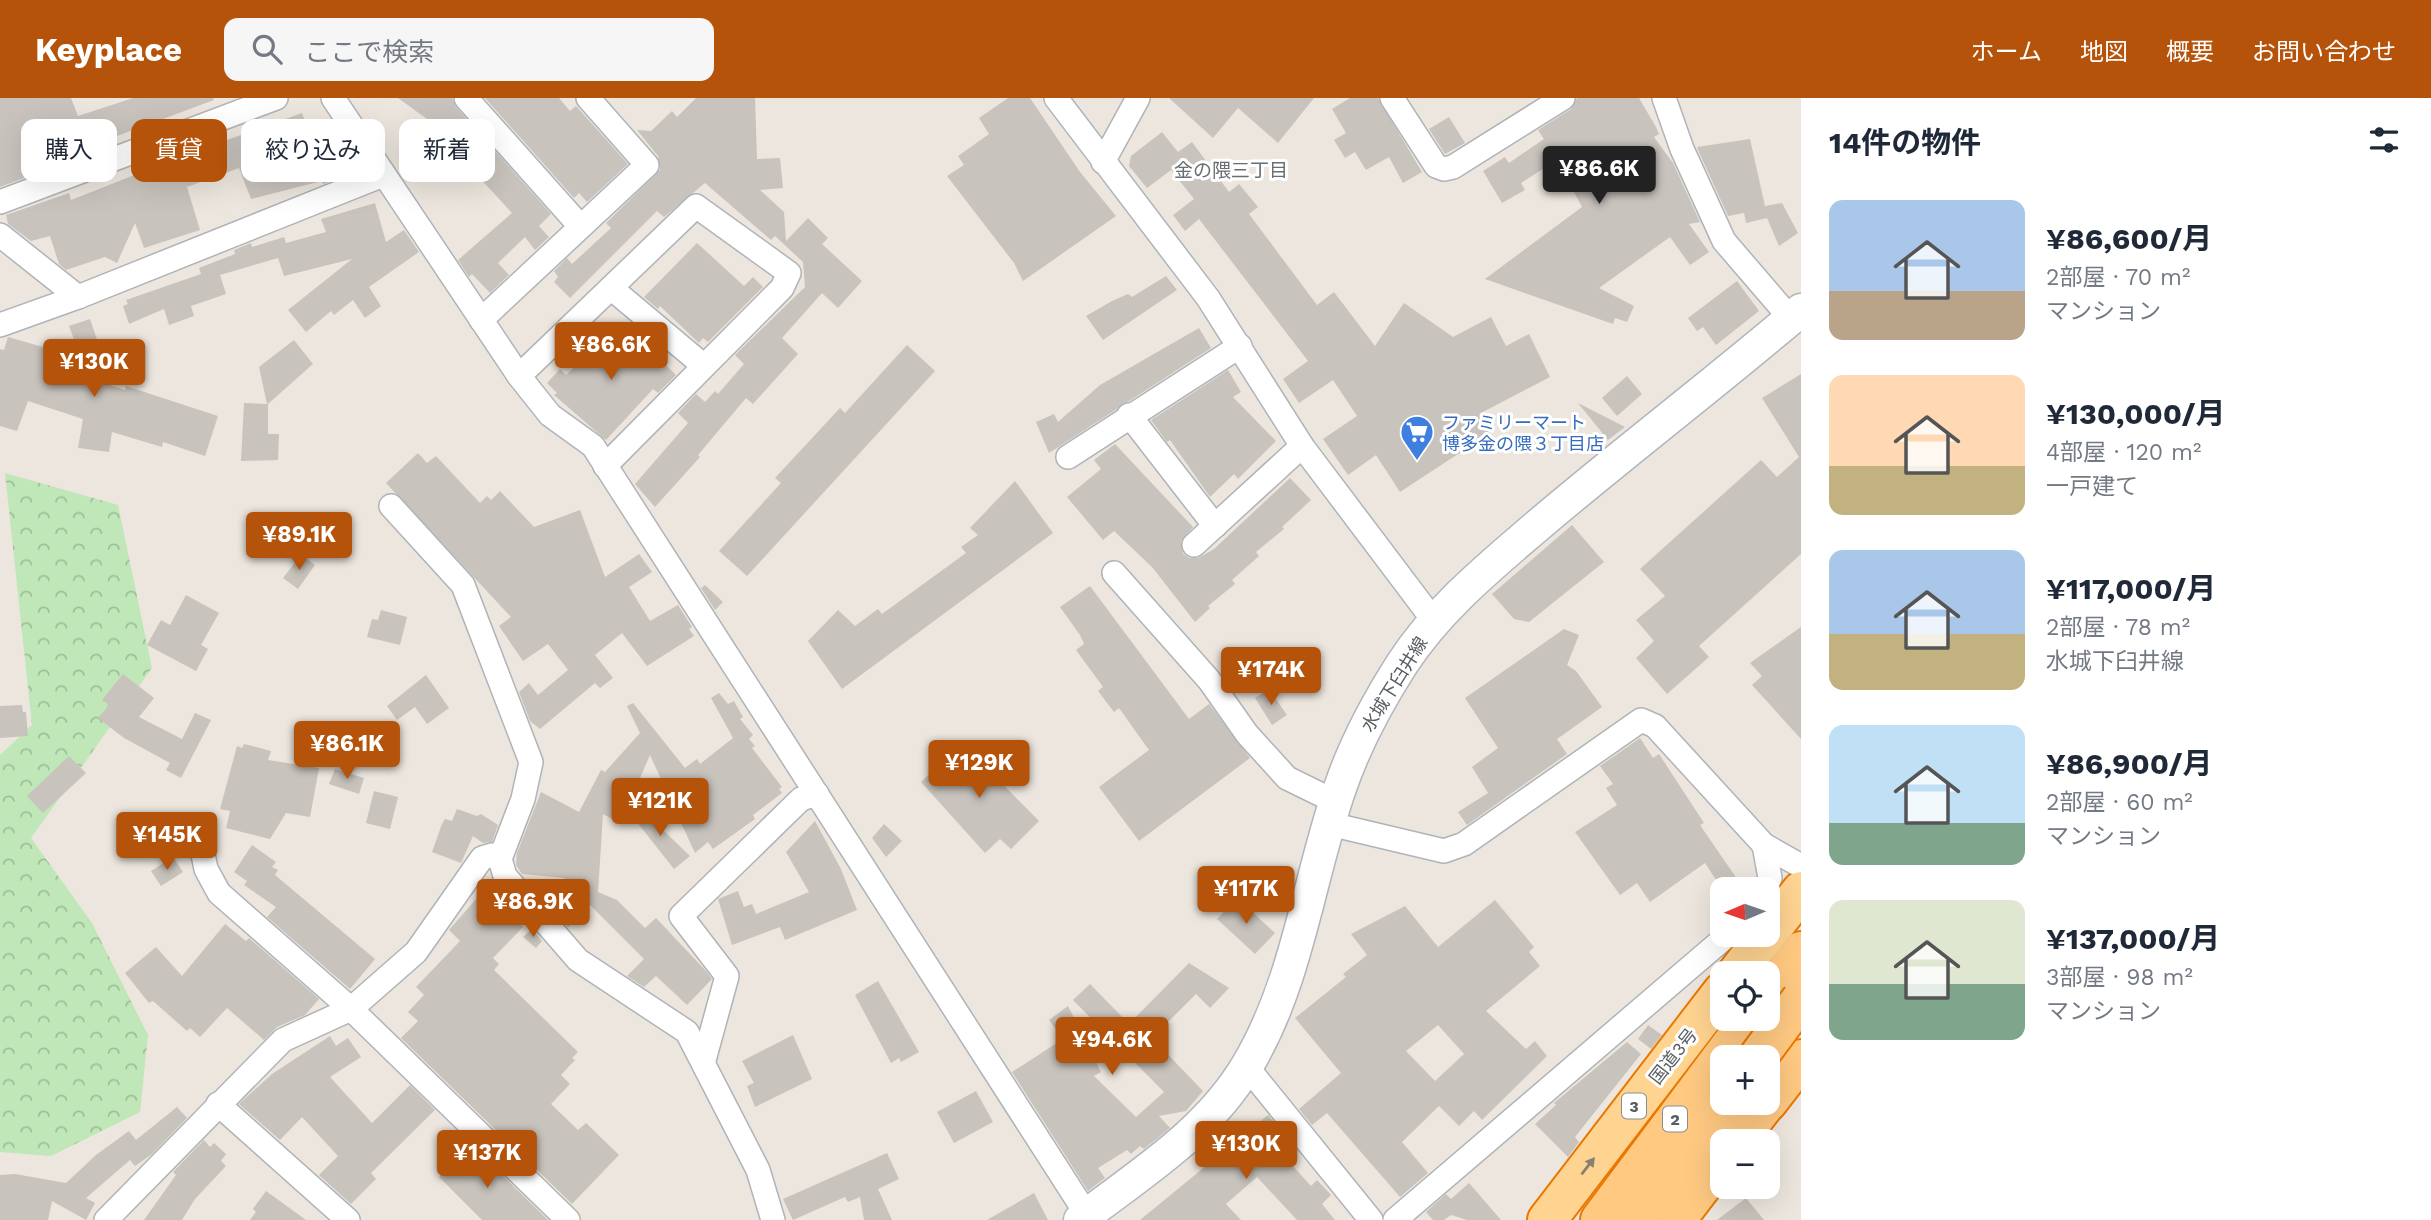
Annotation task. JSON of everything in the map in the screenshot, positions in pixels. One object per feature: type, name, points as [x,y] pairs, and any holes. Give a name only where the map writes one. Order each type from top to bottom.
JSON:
[{"type":"highway","points":[[1780,918],[1801,891]]},
{"type":"highway","points":[[1746,961],[1757,947]]},
{"type":"highway","points":[[1780,980],[1801,951]]},
{"type":"highway","points":[[1765,1045],[1801,999]]},
{"type":"highway","points":[[1767,1045],[1801,1007]]},
{"type":"highway","name":"国道3号","points":[[1546,1220],[1710,1008]]},
{"type":"highway","name":"2","points":[[1600,1220],[1741,1031]]},
{"type":"highway","points":[[1780,1086],[1801,1059]]},
{"type":"highway","points":[[1622,1220],[1710,1109]]},
{"type":"highway","name":"2","points":[[1638,1220],[1715,1115]]},
{"type":"highway","points":[[1746,1129],[1757,1115]]},
{"type":"highway","points":[[1676,1220],[1710,1176]]},
{"type":"main road","name":"水城下臼井線","points":[[1084,1217],[1193,1135],[1247,1067],[1278,1003],[1333,813],[1368,720],[1403,662],[1434,621],[1473,582],[1564,503],[1796,314]]},
{"type":"street","points":[[0,202],[276,98]]},
{"type":"street","points":[[333,98],[347,119]]},
{"type":"street","points":[[466,98],[580,226]]},
{"type":"street","points":[[481,320],[647,164],[588,98]]},
{"type":"street","points":[[1056,98],[1208,298],[1302,446],[1434,621]]},
{"type":"street","points":[[1103,162],[1138,98]]},
{"type":"street","points":[[1392,98],[1436,166],[1444,169],[1454,167],[1563,98]]},
{"type":"street","points":[[1664,98],[1682,149],[1724,241],[1796,314]]},
{"type":"street","points":[[385,178],[519,376],[550,415],[593,446],[1084,1217]]},
{"type":"street","points":[[0,325],[78,297],[366,182]]},
{"type":"street","points":[[519,376],[696,206],[789,273],[782,288],[606,466]]},
{"type":"street","points":[[3,243],[78,297]]},
{"type":"street","points":[[611,288],[705,366]]},
{"type":"street","points":[[1068,457],[1129,415],[1240,346]]},
{"type":"street","points":[[1129,415],[1215,526]]},
{"type":"street","points":[[1194,544],[1302,446]]},
{"type":"street","points":[[391,506],[463,585],[531,762],[523,799],[500,859],[505,876],[578,960],[687,1032],[704,1060],[758,1170],[773,1220]]},
{"type":"street","points":[[1114,573],[1209,680],[1247,734],[1287,778],[1333,813],[1444,851],[1464,844],[1642,720],[1656,726],[1764,845],[1801,866]]},
{"type":"street","points":[[704,1060],[727,976],[681,916],[801,799],[817,794]]},
{"type":"street","points":[[200,840],[206,869],[219,893],[351,1009],[568,1220]]},
{"type":"street","points":[[1764,845],[1770,877]]},
{"type":"street","points":[[106,1220],[283,1040],[351,1009],[416,952],[482,858],[492,855],[500,859]]},
{"type":"street","points":[[1395,1220],[1715,947]]},
{"type":"street","points":[[1247,1067],[1371,1220]]},
{"type":"street","points":[[218,1104],[348,1220]]},
{"type":"green space","points":[[5,473],[118,505],[152,668],[31,838],[92,923],[148,1035],[140,1112],[51,1156],[0,1152],[0,755],[32,725]]},
{"type":"building","points":[[0,98],[71,98],[78,116],[133,98],[214,100],[163,119],[131,119],[131,131],[117,136],[117,119],[21,119],[21,179],[0,187]]},
{"type":"building","points":[[398,98],[452,98],[467,119],[427,119]]},
{"type":"building","points":[[485,98],[559,98],[570,111],[576,106],[628,164],[587,202],[579,193],[574,198]]},
{"type":"building","points":[[696,98],[755,98],[757,159],[780,158],[783,188],[760,190],[784,212],[786,241],[808,218],[828,238],[822,244],[862,281],[838,308],[822,293],[782,338],[798,354],[753,404],[746,398],[698,455],[700,457],[655,507],[635,484],[688,423],[678,413],[696,394],[705,402],[715,391],[718,394],[744,364],[735,355],[805,287],[803,262],[775,236],[771,240],[705,183],[664,217],[657,211],[570,298],[554,282],[558,277],[554,271],[567,258],[572,264],[611,228],[606,223],[660,170],[658,156],[637,130],[651,131],[672,111],[677,117]]},
{"type":"building","points":[[1008,98],[1030,98],[1080,172],[1116,216],[1023,281],[1014,263],[947,176],[964,165],[958,156],[989,134],[979,118]]},
{"type":"building","points":[[1169,98],[1314,98],[1278,143],[1238,108],[1213,138]]},
{"type":"building","points":[[1350,98],[1378,98],[1422,172],[1403,183],[1389,157],[1366,170],[1355,152],[1345,158],[1334,140],[1346,133],[1332,109]]},
{"type":"building","points":[[1577,98],[1639,98],[1659,134],[1654,137],[1673,163],[1700,222],[1689,224],[1709,252],[1690,265],[1670,237],[1599,288],[1634,306],[1627,322],[1615,318],[1613,324],[1485,279],[1582,207],[1557,160],[1521,183],[1525,190],[1502,203],[1483,171],[1505,157],[1509,163],[1544,139],[1538,130],[1571,109]]},
{"type":"building","points":[[302,113],[304,119],[285,119]]},
{"type":"building","points":[[1449,117],[1465,143],[1445,154],[1429,129]]},
{"type":"building","points":[[1162,132],[1178,152],[1192,142],[1229,192],[1239,184],[1258,207],[1249,214],[1317,305],[1334,292],[1375,346],[1404,303],[1453,337],[1491,317],[1506,346],[1529,334],[1550,377],[1479,414],[1490,433],[1400,492],[1376,455],[1348,475],[1323,439],[1357,416],[1333,380],[1299,403],[1283,379],[1308,361],[1199,219],[1185,231],[1173,215],[1194,199],[1171,170],[1147,188],[1129,166],[1131,156]]},
{"type":"building","points":[[241,135],[241,173],[239,168],[227,172],[227,140]]},
{"type":"building","points":[[1750,139],[1765,206],[1782,203],[1798,233],[1779,246],[1767,218],[1746,223],[1744,213],[1728,216],[1697,147]]},
{"type":"building","points":[[495,151],[551,214],[539,226],[549,237],[535,250],[525,237],[498,263],[509,275],[490,293],[472,274],[469,277],[458,260],[512,213],[483,182],[495,182]]},
{"type":"building","points":[[131,176],[131,182],[201,182],[187,187],[200,230],[144,248],[135,223],[117,263],[105,257],[66,270],[59,264],[50,236],[31,241],[8,224],[6,215],[69,193],[71,200]]},
{"type":"building","points":[[244,182],[318,182],[251,199]]},
{"type":"building","points":[[375,203],[386,242],[404,230],[419,252],[369,287],[381,306],[365,318],[353,300],[334,315],[331,311],[306,332],[288,310],[352,259],[284,276],[278,258],[220,275],[226,294],[191,306],[194,316],[169,325],[164,309],[129,324],[123,306],[128,304],[126,300],[201,274],[199,268],[235,254],[234,250],[251,243],[252,247],[284,237],[286,243],[326,232],[321,219]]},
{"type":"building","points":[[697,243],[744,286],[753,277],[763,287],[708,342],[703,338],[699,343],[660,306],[658,309],[644,297]]},
{"type":"building","points":[[1166,276],[1177,290],[1103,340],[1086,316],[1128,294],[1132,297]]},
{"type":"building","points":[[1737,281],[1759,311],[1716,345],[1703,327],[1697,331],[1688,318]]},
{"type":"building","points":[[90,319],[102,354],[61,369],[125,390],[126,386],[218,416],[205,456],[163,442],[162,447],[112,432],[109,452],[78,448],[83,419],[28,401],[17,431],[0,426],[0,349],[4,350],[8,337],[81,358],[69,326]]},
{"type":"building","points":[[618,324],[655,360],[657,356],[676,375],[658,393],[653,389],[606,440],[554,395],[557,393],[547,383],[560,369],[566,375]]},
{"type":"building","points":[[1199,328],[1211,348],[1049,453],[1036,422],[1054,414],[1058,422],[1100,385]]},
{"type":"building","points":[[294,340],[313,364],[268,404],[268,434],[279,434],[278,460],[241,461],[244,403],[267,404],[259,367]]},
{"type":"building","points":[[907,345],[935,371],[747,576],[719,551],[781,483],[775,478],[840,408],[845,413]]},
{"type":"building","points":[[1228,370],[1241,392],[1233,397],[1276,441],[1238,479],[1234,474],[1210,497],[1170,440],[1167,442],[1151,420]]},
{"type":"building","points":[[1801,374],[1801,554],[1699,646],[1709,657],[1667,694],[1636,658],[1654,641],[1636,620],[1665,596],[1640,569],[1761,460],[1777,477],[1799,457],[1762,398]]},
{"type":"building","points":[[1627,376],[1642,394],[1617,416],[1602,398]]},
{"type":"building","points":[[1578,403],[1625,427],[1608,440]]},
{"type":"building","points":[[1115,444],[1193,527],[1181,541],[1183,554],[1190,558],[1198,558],[1214,549],[1290,478],[1311,500],[1282,527],[1284,529],[1256,552],[1259,556],[1232,580],[1235,584],[1208,606],[1210,608],[1195,622],[1152,567],[1114,531],[1103,540],[1067,497],[1101,469],[1094,460]]},
{"type":"building","points":[[418,453],[427,463],[436,456],[480,503],[487,496],[491,500],[500,491],[534,527],[580,510],[605,577],[639,554],[652,572],[629,587],[650,621],[678,605],[692,627],[689,629],[694,636],[647,666],[622,633],[595,655],[613,678],[600,688],[595,683],[540,729],[530,721],[519,692],[529,683],[538,695],[568,670],[548,644],[523,661],[499,626],[511,617],[386,483]]},
{"type":"building","points":[[1015,481],[1053,533],[842,689],[808,641],[838,610],[855,626],[878,609],[882,614],[966,553],[961,547],[978,535],[970,528]]},
{"type":"building","points":[[1572,525],[1604,562],[1529,622],[1514,619],[1492,594]]},
{"type":"building","points":[[301,555],[315,565],[298,589],[283,578]]},
{"type":"building","points":[[705,585],[723,602],[715,610],[701,588]]},
{"type":"building","points":[[1090,586],[1189,719],[1209,704],[1250,758],[1139,841],[1099,787],[1149,750],[1119,708],[1114,712],[1098,691],[1103,687],[1076,650],[1084,644],[1080,635],[1060,607]]},
{"type":"building","points":[[186,595],[219,613],[201,645],[208,649],[196,671],[147,645],[161,620],[170,625]]},
{"type":"building","points":[[381,610],[407,617],[400,645],[367,637],[372,619],[378,620]]},
{"type":"building","points":[[1801,627],[1801,739],[1752,685],[1762,676],[1750,663]]},
{"type":"building","points":[[1564,629],[1579,635],[1567,665],[1576,671],[1602,707],[1557,739],[1567,754],[1467,825],[1458,812],[1488,793],[1472,767],[1498,748],[1465,698]]},
{"type":"building","points":[[123,674],[154,698],[139,717],[182,739],[195,713],[211,720],[181,778],[166,770],[170,763],[124,738],[98,718],[109,705],[102,700]]},
{"type":"building","points":[[426,675],[449,708],[427,724],[415,707],[397,720],[387,706]]},
{"type":"building","points":[[1269,689],[1287,715],[1272,725],[1255,698]]},
{"type":"building","points":[[719,693],[728,704],[734,701],[743,717],[740,719],[753,735],[749,739],[755,746],[752,748],[782,787],[779,789],[782,793],[753,815],[755,819],[713,849],[708,842],[695,853],[675,810],[681,806],[661,779],[650,755],[634,792],[627,795],[631,799],[620,823],[603,814],[598,892],[617,900],[645,928],[656,918],[706,971],[712,979],[687,1005],[656,976],[644,987],[627,976],[644,959],[590,905],[568,927],[554,911],[576,891],[564,878],[522,874],[516,865],[517,853],[541,792],[579,812],[601,770],[605,772],[640,733],[627,706],[633,703],[685,768],[697,759],[700,764],[733,738],[711,698]]},
{"type":"building","points":[[22,705],[23,712],[26,712],[28,736],[0,738],[0,706]]},
{"type":"building","points":[[1640,738],[1653,758],[1659,754],[1704,823],[1700,825],[1736,877],[1714,877],[1705,863],[1650,902],[1637,883],[1620,895],[1575,832],[1617,805],[1606,788],[1613,784],[1600,766]]},
{"type":"building","points":[[961,742],[1039,821],[1011,849],[1000,839],[985,853],[921,782]]},
{"type":"building","points":[[244,744],[271,751],[268,760],[319,768],[310,817],[286,813],[270,839],[226,828],[230,811],[220,809],[237,746],[242,748]]},
{"type":"building","points":[[69,756],[86,773],[43,813],[27,796]]},
{"type":"building","points":[[335,769],[364,778],[359,794],[329,784]]},
{"type":"building","points":[[374,791],[398,797],[390,829],[366,823]]},
{"type":"building","points":[[637,805],[690,856],[674,869],[629,812]]},
{"type":"building","points":[[457,809],[477,816],[481,814],[498,825],[492,842],[483,843],[473,836],[461,863],[432,852],[442,824],[445,819],[452,821]]},
{"type":"building","points":[[815,821],[841,869],[857,910],[785,940],[780,927],[732,945],[718,899],[738,891],[744,907],[752,904],[756,914],[809,892],[786,852]]},
{"type":"building","points":[[884,824],[902,841],[886,857],[872,838]]},
{"type":"building","points":[[252,845],[276,862],[272,867],[278,870],[275,875],[375,959],[350,989],[267,917],[276,907],[244,885],[247,881],[234,872]]},
{"type":"building","points":[[173,857],[183,872],[161,886],[151,871]]},
{"type":"building","points":[[484,890],[523,927],[493,958],[499,964],[494,970],[578,1052],[572,1058],[575,1060],[561,1075],[570,1084],[551,1104],[578,1130],[586,1123],[619,1155],[572,1204],[401,1038],[418,1021],[408,1012],[424,995],[416,987],[460,941],[449,930]]},
{"type":"building","points":[[1237,898],[1275,933],[1255,954],[1217,919]]},
{"type":"building","points":[[1495,900],[1534,947],[1529,952],[1540,966],[1486,1011],[1526,1049],[1535,1041],[1547,1056],[1482,1120],[1474,1111],[1459,1126],[1439,1106],[1402,1142],[1428,1173],[1400,1197],[1327,1113],[1312,1125],[1299,1109],[1341,1073],[1295,1018],[1346,977],[1343,974],[1367,955],[1351,934],[1405,906],[1438,947]],"holes":[[[1438,1025],[1464,1054],[1435,1081],[1406,1051]]]},
{"type":"building","points":[[225,924],[246,941],[249,938],[319,999],[305,1015],[277,1027],[264,1040],[227,1008],[200,1037],[190,1028],[187,1031],[153,1001],[149,1003],[125,973],[156,947],[182,976]]},
{"type":"building","points":[[532,929],[542,941],[536,948],[523,937]]},
{"type":"building","points":[[1189,963],[1229,988],[1210,1008],[1196,994],[1152,1038],[1203,1091],[1186,1111],[1159,1116],[1170,1128],[1144,1149],[1140,1146],[1131,1154],[1127,1150],[1098,1168],[1105,1178],[1088,1191],[1012,1072],[1063,1039],[1049,1020],[1068,1006],[1101,1072],[1094,1076],[1136,1117],[1164,1092],[1073,1000],[1090,984],[1129,1024]]},
{"type":"building","points":[[878,981],[919,1052],[901,1062],[899,1058],[891,1063],[855,995]]},
{"type":"building","points":[[1648,1025],[1662,1035],[1651,1049],[1638,1039]]},
{"type":"building","points":[[793,1035],[812,1079],[755,1107],[747,1086],[754,1083],[742,1061]]},
{"type":"building","points":[[330,1036],[336,1046],[348,1038],[361,1057],[330,1077],[372,1123],[410,1085],[435,1110],[371,1173],[376,1179],[351,1204],[319,1175],[338,1156],[302,1117],[280,1140],[239,1104],[272,1074]]},
{"type":"building","points":[[1627,1042],[1641,1054],[1575,1137],[1579,1142],[1568,1157],[1535,1124],[1556,1105],[1554,1103]]},
{"type":"building","points":[[976,1091],[993,1122],[954,1143],[937,1112]]},
{"type":"building","points":[[177,1107],[187,1118],[152,1154],[135,1166],[130,1160],[86,1198],[95,1203],[86,1220],[52,1201],[48,1220],[0,1220],[0,1175],[15,1174],[66,1183],[96,1155],[129,1131],[136,1140]]},
{"type":"building","points":[[1268,1115],[1293,1146],[1283,1155],[1311,1186],[1317,1180],[1331,1195],[1322,1204],[1335,1220],[1297,1220],[1257,1177],[1226,1204],[1241,1220],[1140,1220]]},
{"type":"building","points":[[204,1140],[210,1147],[214,1143],[226,1154],[221,1161],[226,1166],[195,1199],[182,1220],[144,1220],[176,1175],[173,1172]]},
{"type":"building","points":[[470,1144],[548,1220],[482,1220],[439,1177]]},
{"type":"building","points":[[887,1153],[899,1179],[878,1189],[892,1220],[864,1220],[860,1197],[848,1202],[845,1197],[793,1220],[783,1199]]},
{"type":"building","points":[[1469,1183],[1501,1220],[1467,1220],[1451,1215],[1444,1220],[1433,1220],[1426,1212],[1446,1194],[1451,1199]]},
{"type":"building","points":[[266,1191],[306,1220],[250,1220],[256,1212],[253,1209]]},
{"type":"building","points":[[1034,1193],[1048,1220],[987,1220]]},
{"type":"building","points":[[1747,1199],[1764,1220],[1717,1220]]},
{"type":"place","name":"ファミリーマート 博多金の隈３丁目店","points":[[1417,462]]},
{"type":"district","name":"金の隈三丁目","points":[[1231,170]]}]
